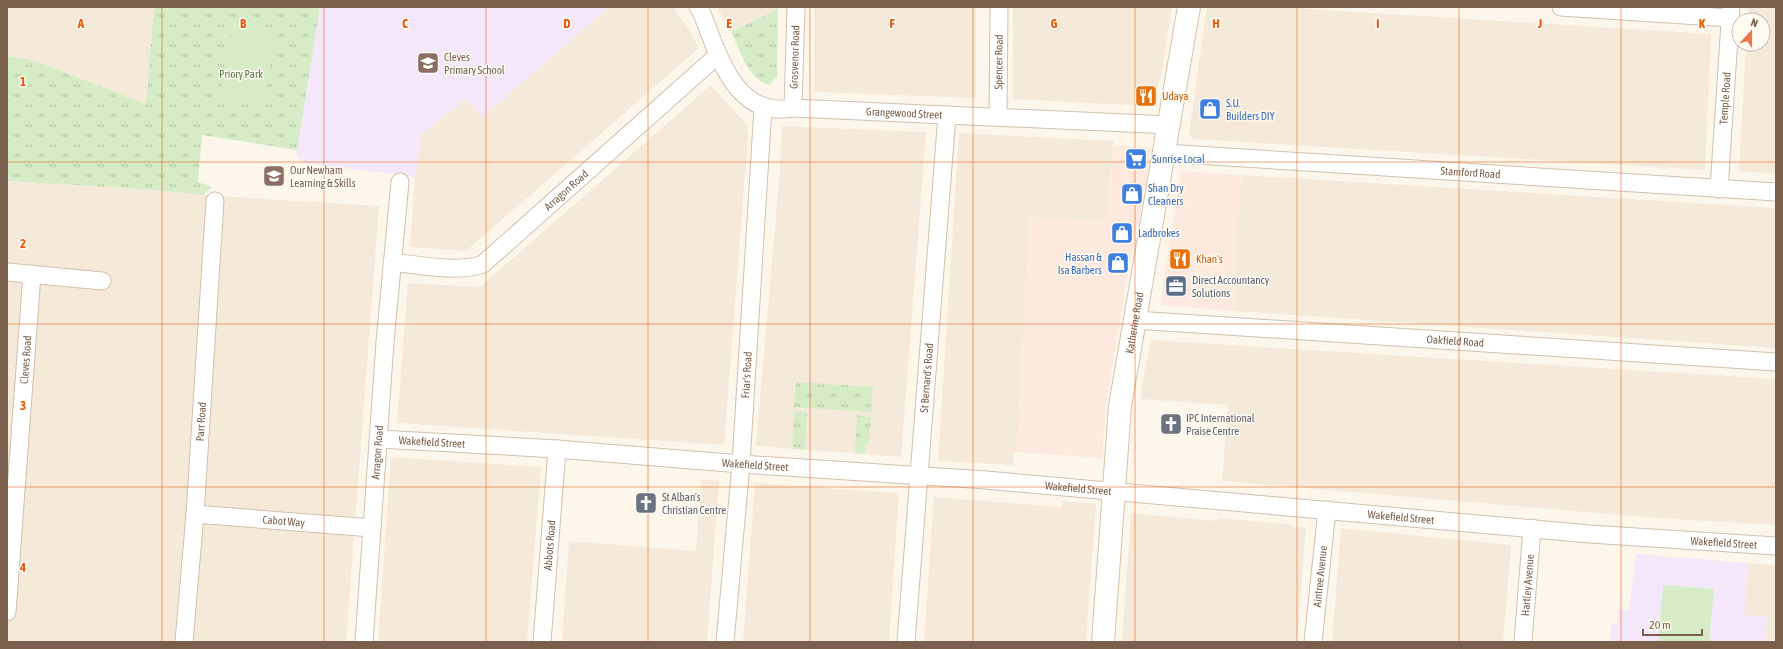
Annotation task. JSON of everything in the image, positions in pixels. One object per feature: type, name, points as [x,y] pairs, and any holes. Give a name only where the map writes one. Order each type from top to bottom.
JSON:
[{"type":"main road","name":"Katherine Road","points":[[1103,642],[1120,406],[1170,126],[1189,7]]},
{"type":"street","name":"Grangewood Street","points":[[698,7],[702,11],[718,55],[730,80],[746,96],[763,107],[783,110],[793,108],[947,114],[1170,126]]},
{"type":"street","name":"Grosvenor Road","points":[[793,108],[796,7]]},
{"type":"street","name":"Spencer Road","points":[[998,117],[999,7]]},
{"type":"street","points":[[1561,7],[1731,12]]},
{"type":"street","name":"Temple Road","points":[[1719,189],[1731,12]]},
{"type":"street","name":"Arragon Road","points":[[392,262],[456,268],[473,268],[483,264],[718,55]]},
{"type":"street","name":"Friar's Road","points":[[725,642],[741,464],[763,107]]},
{"type":"street","name":"St Bernard's Road","points":[[906,642],[947,114]]},
{"type":"street","name":"Stamford Road","points":[[1165,153],[1776,192]]},
{"type":"street","name":"Arragon Road","points":[[364,642],[392,262],[400,182]]},
{"type":"street","name":"Parr Road","points":[[184,642],[195,514],[215,201]]},
{"type":"street","points":[[7,272],[102,281]]},
{"type":"street","name":"Cleves Road","points":[[7,612],[11,500],[32,274]]},
{"type":"street","name":"Oakfield Road","points":[[1135,320],[1776,362]]},
{"type":"street","name":"Wakefield Street","points":[[379,439],[557,449],[741,464],[986,480],[1532,528],[1776,546]]},
{"type":"street","name":"Abbots Road","points":[[542,642],[557,449]]},
{"type":"street","name":"Aintree Avenue","points":[[1313,642],[1327,510]]},
{"type":"street","name":"Cabot Way","points":[[195,514],[372,528]]},
{"type":"street","name":"Hartley Avenue","points":[[1523,642],[1532,528]]},
{"type":"shaded area","points":[[7,7],[154,7],[146,104],[33,60],[7,56]]},
{"type":"shaded area","name":"Cleves Primary School","points":[[320,7],[609,7],[482,117],[465,98],[421,136],[415,177],[304,163],[296,156]]},
{"type":"shaded area","points":[[609,7],[673,7],[687,26],[699,48],[466,251],[410,247],[415,177],[421,136],[465,98],[482,117]]},
{"type":"shaded area","points":[[717,7],[778,7],[778,9],[731,32]]},
{"type":"shaded area","points":[[814,7],[976,7],[976,98],[814,92]]},
{"type":"shaded area","points":[[1013,7],[1172,7],[1161,75],[1153,103],[1148,106],[1013,99]]},
{"type":"shaded area","points":[[1207,7],[1278,7],[1711,34],[1705,170],[1193,139],[1189,134]]},
{"type":"shaded area","points":[[1748,7],[1776,7],[1776,174],[1739,171],[1746,52],[1771,52],[1771,12],[1748,12]]},
{"type":"shaded area","points":[[711,85],[746,124],[748,136],[724,445],[397,423],[408,283],[480,287]]},
{"type":"shaded area","points":[[782,126],[926,132],[901,457],[756,446],[780,170]]},
{"type":"shaded area","points":[[959,133],[1114,141],[1106,223],[1029,218],[1017,452],[1014,452],[1013,465],[938,461]]},
{"type":"shaded area","points":[[1114,145],[1151,148],[1138,226],[1136,226],[1106,404],[1102,458],[1017,452],[1029,218],[1106,223]]},
{"type":"shaded area","points":[[1181,171],[1242,175],[1236,233],[1235,311],[1160,305]]},
{"type":"shaded area","points":[[1242,175],[1776,208],[1776,348],[1235,311],[1236,233]]},
{"type":"shaded area","points":[[7,181],[379,206],[346,642],[7,642]]},
{"type":"shaded area","points":[[1151,340],[1776,379],[1776,525],[1656,518],[1222,481],[1228,405],[1141,399],[1142,384]]},
{"type":"shaded area","points":[[391,457],[541,467],[527,642],[378,642]]},
{"type":"shaded area","points":[[701,479],[719,481],[707,642],[562,642],[569,541],[696,551]]},
{"type":"shaded area","points":[[755,483],[899,493],[889,642],[743,642]]},
{"type":"shaded area","points":[[934,497],[1062,507],[1063,501],[1096,504],[1086,642],[924,642]]},
{"type":"shaded area","points":[[1131,513],[1218,521],[1218,518],[1290,524],[1290,526],[1306,528],[1297,642],[1122,642]]},
{"type":"shaded area","points":[[1341,528],[1511,545],[1503,642],[1332,642]]},
{"type":"shaded area","points":[[1636,554],[1748,563],[1744,615],[1767,617],[1765,642],[1610,642],[1612,623],[1617,624],[1618,610],[1629,611]]},
{"type":"shaded area","points":[[1748,563],[1776,565],[1776,642],[1765,642],[1767,617],[1744,616]]},
{"type":"green space","name":"Priory Park","points":[[154,7],[320,7],[297,150],[202,135],[198,182],[212,187],[203,195],[143,189],[7,181],[7,56],[33,60],[146,104]]},
{"type":"green space","points":[[778,9],[777,77],[769,85],[755,77],[741,55],[731,32]]},
{"type":"green space","points":[[233,21],[276,29],[263,105],[220,97]]},
{"type":"green space","points":[[796,382],[873,387],[871,412],[794,407]]},
{"type":"green space","points":[[794,411],[807,412],[805,450],[792,449]]},
{"type":"green space","points":[[857,415],[871,417],[869,443],[865,443],[865,454],[855,453]]},
{"type":"green space","points":[[1663,585],[1714,589],[1709,642],[1658,642]]},
{"type":"place","name":"Cleves Primary School","points":[[428,63]]},
{"type":"place","name":"Udaya","points":[[1146,96]]},
{"type":"place","name":"S.U. Builders DIY","points":[[1210,109]]},
{"type":"place","name":"Sunrise Local","points":[[1136,159]]},
{"type":"place","name":"Our Newham Learning & Skills","points":[[274,176]]},
{"type":"place","name":"Shan Dry Cleaners","points":[[1132,194]]},
{"type":"place","name":"Ladbrokes","points":[[1122,233]]},
{"type":"place","name":"Khan's","points":[[1180,259]]},
{"type":"place","name":"Hassan & Isa Barbers","points":[[1118,263]]},
{"type":"place","name":"Direct Accountancy Solutions","points":[[1176,286]]},
{"type":"place","name":"IPC International Praise Centre","points":[[1171,424]]},
{"type":"place","name":"St Alban's Christian Centre","points":[[646,503]]}]
